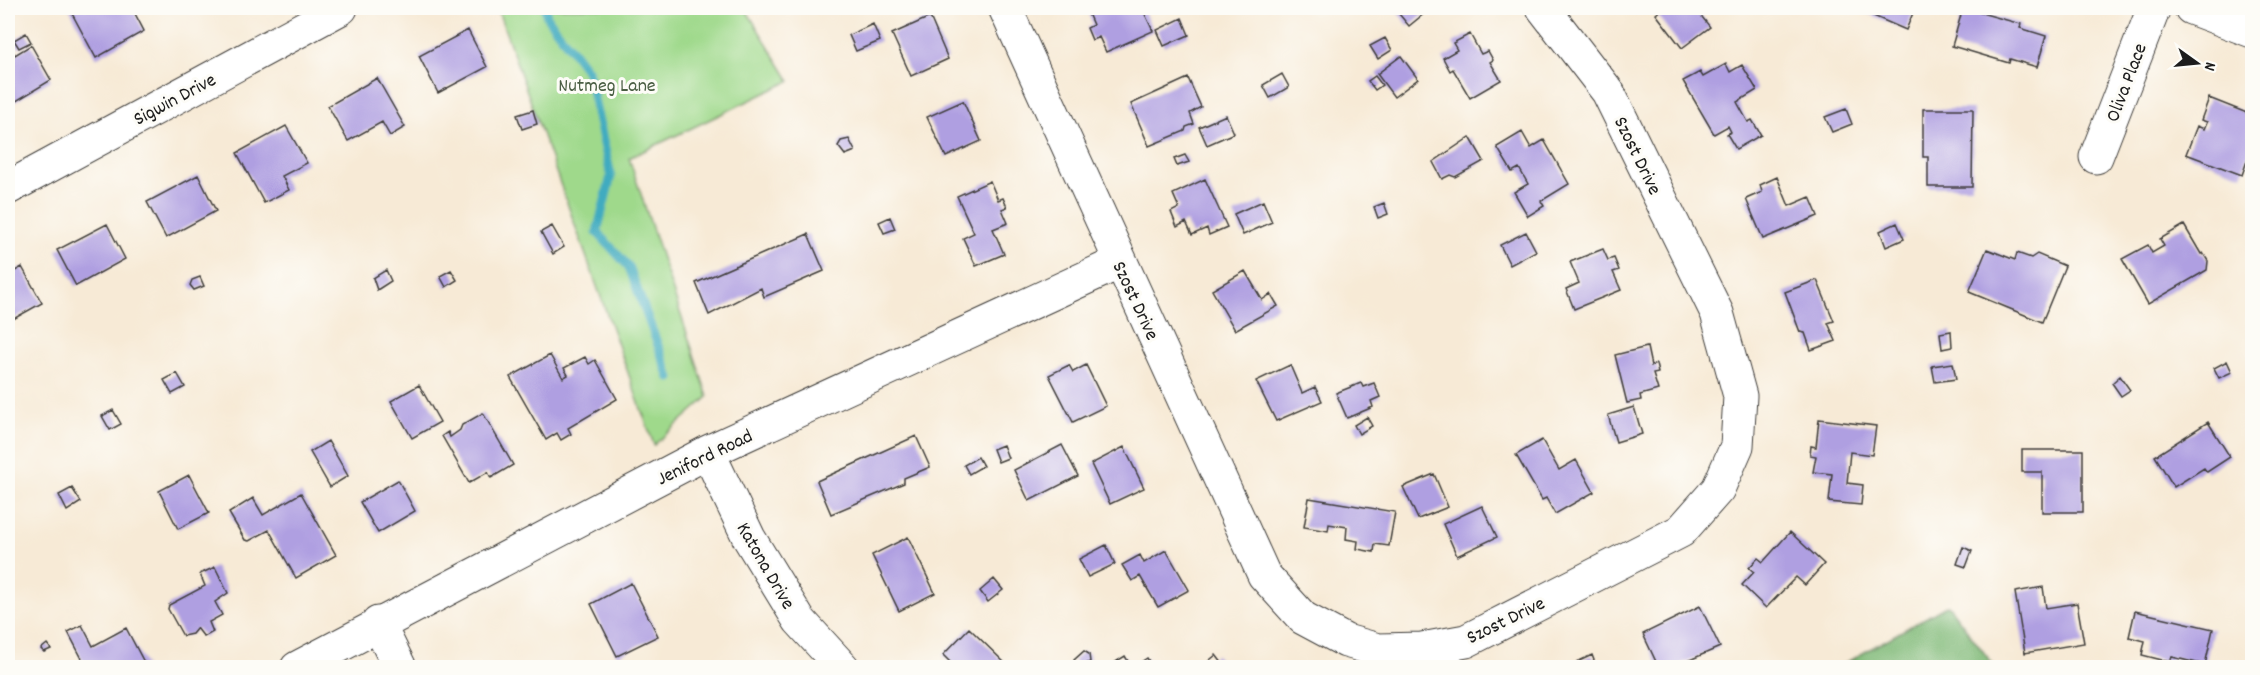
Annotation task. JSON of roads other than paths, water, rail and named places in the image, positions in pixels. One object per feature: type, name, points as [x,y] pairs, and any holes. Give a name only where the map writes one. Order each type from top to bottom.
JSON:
[{"type":"street","name":"Sigwin Drive","points":[[8,188],[341,8]]},
{"type":"street","name":"Szost Drive","points":[[1005,8],[1264,575],[1303,618],[1346,641],[1378,650],[1422,649],[1466,641],[1681,531],[1718,489],[1737,446],[1740,396],[1717,313],[1608,92],[1543,8]]},
{"type":"street","name":"Oliva Place","points":[[2096,157],[2154,8]]},
{"type":"street","points":[[2192,8],[2253,31]]},
{"type":"street","name":"Jeniford Road","points":[[297,668],[378,623],[708,452],[1120,262]]},
{"type":"street","name":"Katona Drive","points":[[708,452],[749,538],[800,620],[843,668]]},
{"type":"street","points":[[378,623],[400,668]]},
{"type":"waterway","points":[[545,8],[547,17],[588,72],[611,176],[597,232],[629,267],[670,378]]},
{"type":"park label","name":"Nutmeg Lane","points":[[607,84]]}]
